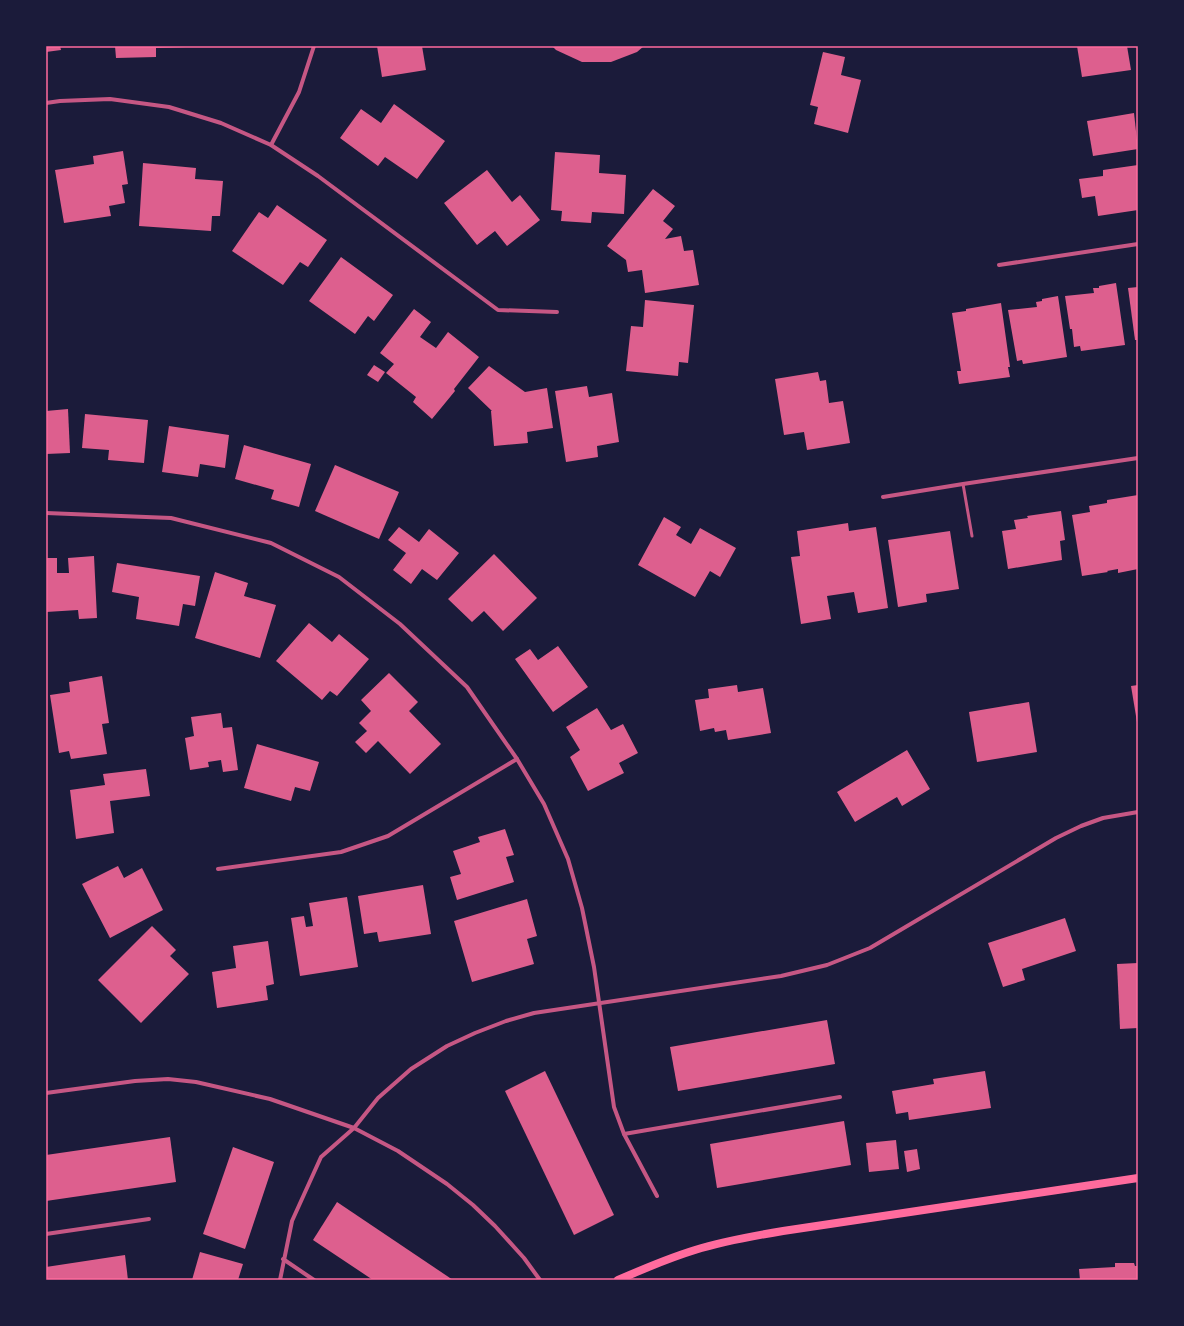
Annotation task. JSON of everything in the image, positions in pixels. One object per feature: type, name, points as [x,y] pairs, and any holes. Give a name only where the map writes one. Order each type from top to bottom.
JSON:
[{"type":"main road","points":[[618,1280],[695,1250],[741,1238],[1138,1178]]},
{"type":"street","points":[[271,145],[299,92],[314,46]]},
{"type":"street","points":[[46,103],[110,99],[169,107],[221,123],[271,145],[318,176],[498,310],[558,312]]},
{"type":"street","points":[[999,265],[1138,244]]},
{"type":"street","points":[[883,497],[1138,458]]},
{"type":"street","points":[[46,513],[171,518],[271,543],[339,577],[400,624],[467,687],[517,760],[544,804],[568,859],[582,908],[599,1003],[614,1107],[624,1134],[657,1196]]},
{"type":"street","points":[[218,869],[341,852],[388,836],[517,760]]},
{"type":"street","points":[[280,1280],[292,1221],[320,1157],[354,1128],[378,1098],[411,1069],[447,1046],[506,1021],[534,1013],[781,976],[827,965],[870,948],[1056,838],[1081,826],[1104,818],[1138,812]]},
{"type":"street","points":[[46,1093],[135,1081],[168,1079],[196,1082],[270,1099],[354,1128],[398,1151],[446,1184],[473,1205],[514,1247],[540,1280]]},
{"type":"street","points":[[624,1134],[840,1097]]},
{"type":"street","points":[[46,1234],[149,1219]]},
{"type":"street","points":[[283,1260],[314,1280]]},
{"type":"lane","points":[[963,484],[972,536]]},
{"type":"building","points":[[46,46],[60,46],[61,50],[46,52]]},
{"type":"building","points":[[115,46],[186,47],[156,48],[156,57],[116,58]]},
{"type":"building","points":[[377,46],[422,46],[426,70],[382,77]]},
{"type":"building","points":[[552,46],[644,46],[637,52],[611,62],[582,62],[556,50]]},
{"type":"building","points":[[1077,46],[1127,46],[1131,70],[1082,77]]},
{"type":"building","points":[[823,52],[845,57],[841,75],[861,80],[848,133],[814,124],[818,107],[810,105]]},
{"type":"building","points":[[394,104],[445,141],[417,179],[385,157],[378,166],[340,138],[361,109],[381,123]]},
{"type":"building","points":[[1134,113],[1138,149],[1093,156],[1087,121]]},
{"type":"building","points":[[123,151],[128,184],[122,185],[125,203],[109,206],[111,216],[64,223],[55,170],[94,164],[93,156]]},
{"type":"building","points":[[555,152],[600,155],[599,173],[626,175],[624,214],[592,212],[591,223],[561,221],[562,211],[551,210]]},
{"type":"building","points":[[143,163],[196,168],[195,179],[223,181],[220,216],[212,216],[211,231],[139,226]]},
{"type":"building","points":[[1138,165],[1138,210],[1098,216],[1095,196],[1082,198],[1079,179],[1103,176],[1103,170]]},
{"type":"building","points":[[487,170],[512,202],[520,195],[540,220],[507,246],[495,231],[477,245],[444,203]]},
{"type":"building","points":[[653,189],[675,206],[663,221],[673,229],[665,239],[681,236],[684,251],[693,250],[699,285],[645,293],[642,270],[628,272],[626,260],[607,246]]},
{"type":"building","points":[[277,205],[327,240],[308,267],[300,262],[283,285],[232,251],[259,212],[268,218]]},
{"type":"building","points":[[341,257],[393,295],[374,321],[368,316],[355,334],[309,301]]},
{"type":"building","points":[[1116,283],[1125,345],[1081,351],[1080,346],[1074,347],[1065,296],[1094,293],[1093,288],[1099,288],[1099,286]]},
{"type":"building","points":[[1138,287],[1138,340],[1135,340],[1128,288]]},
{"type":"building","points":[[1058,296],[1067,357],[1023,364],[1022,360],[1017,361],[1008,310],[1037,307],[1036,302],[1042,301],[1042,299]]},
{"type":"building","points":[[645,300],[694,305],[688,363],[679,362],[678,376],[626,371],[631,326],[643,327]]},
{"type":"building","points":[[1001,303],[1010,367],[1008,367],[1010,377],[959,384],[957,371],[961,371],[952,313]]},
{"type":"building","points":[[414,309],[431,322],[420,337],[436,348],[448,332],[479,357],[454,389],[455,391],[432,419],[413,402],[416,397],[386,373],[394,364],[380,353]]},
{"type":"building","points":[[374,365],[385,372],[378,382],[367,375]]},
{"type":"building","points":[[489,366],[525,392],[547,388],[553,428],[527,432],[528,443],[494,446],[492,411],[468,388]]},
{"type":"building","points":[[818,372],[820,381],[826,380],[829,403],[843,401],[850,443],[807,450],[804,432],[784,435],[775,379]]},
{"type":"building","points":[[587,386],[589,397],[612,393],[619,442],[597,446],[598,457],[566,462],[555,391]]},
{"type":"building","points":[[68,409],[70,453],[46,454],[46,411]]},
{"type":"building","points":[[85,414],[148,420],[144,463],[108,460],[109,450],[82,448]]},
{"type":"building","points":[[169,426],[229,435],[225,468],[200,464],[198,477],[162,472]]},
{"type":"building","points":[[244,445],[311,464],[299,507],[271,499],[274,490],[235,479]]},
{"type":"building","points":[[335,465],[399,492],[379,539],[315,511]]},
{"type":"building","points":[[1138,495],[1138,569],[1118,573],[1118,569],[1082,576],[1072,515],[1090,512],[1089,506],[1107,503],[1107,500]]},
{"type":"building","points":[[1061,511],[1065,540],[1060,541],[1062,560],[1008,569],[1002,531],[1016,529],[1014,520],[1028,518],[1027,516]]},
{"type":"building","points":[[664,517],[681,527],[676,535],[691,544],[700,528],[736,548],[720,577],[710,571],[695,597],[638,565]]},
{"type":"building","points":[[848,523],[849,531],[876,527],[888,608],[858,613],[854,592],[827,596],[831,619],[801,624],[791,557],[800,556],[797,531]]},
{"type":"building","points":[[399,527],[419,542],[429,529],[459,553],[437,580],[422,569],[411,584],[393,570],[406,553],[388,540]]},
{"type":"building","points":[[950,531],[959,589],[926,594],[927,602],[898,607],[888,540]]},
{"type":"building","points":[[494,554],[537,598],[503,631],[484,611],[472,622],[448,599]]},
{"type":"building","points":[[94,556],[97,618],[79,619],[78,610],[46,612],[46,558],[57,558],[57,573],[69,573],[68,558]]},
{"type":"building","points":[[117,563],[200,576],[195,606],[183,604],[179,626],[136,619],[139,597],[112,592]]},
{"type":"building","points":[[215,572],[248,583],[244,596],[276,605],[260,658],[195,638]]},
{"type":"building","points":[[309,623],[332,642],[339,634],[369,659],[337,696],[330,691],[322,700],[276,661]]},
{"type":"building","points":[[558,646],[588,687],[553,712],[515,659],[530,649],[538,660]]},
{"type":"building","points":[[389,673],[418,702],[409,711],[441,744],[410,774],[378,741],[366,753],[355,742],[367,731],[359,723],[371,711],[361,700]]},
{"type":"building","points":[[102,676],[109,723],[102,724],[107,754],[71,759],[69,751],[59,753],[50,695],[70,692],[69,682]]},
{"type":"building","points":[[737,685],[738,692],[763,688],[771,733],[728,740],[726,730],[715,732],[714,728],[700,731],[695,700],[709,698],[708,689]]},
{"type":"building","points":[[1138,685],[1138,722],[1137,722],[1131,686]]},
{"type":"building","points":[[1029,702],[1037,752],[977,762],[969,712]]},
{"type":"building","points":[[597,708],[611,730],[623,724],[638,753],[619,763],[624,773],[588,791],[570,757],[580,750],[566,727]]},
{"type":"building","points":[[221,713],[223,728],[232,727],[238,770],[223,772],[221,760],[208,762],[209,767],[190,770],[185,738],[194,736],[191,717]]},
{"type":"building","points":[[257,744],[319,762],[310,791],[295,787],[291,801],[244,788]]},
{"type":"building","points":[[907,750],[930,789],[902,806],[897,797],[855,822],[837,792]]},
{"type":"building","points":[[146,769],[150,796],[110,801],[114,833],[76,839],[70,790],[105,785],[103,774]]},
{"type":"building","points":[[505,829],[514,855],[506,857],[514,882],[457,900],[450,877],[461,874],[453,851],[480,842],[478,837]]},
{"type":"building","points":[[118,866],[124,878],[142,868],[163,910],[110,938],[82,884]]},
{"type":"building","points":[[423,885],[431,934],[379,942],[377,932],[364,934],[358,896]]},
{"type":"building","points":[[347,897],[358,967],[300,976],[291,918],[304,916],[306,927],[313,926],[309,903]]},
{"type":"building","points":[[527,899],[537,936],[527,939],[534,964],[472,982],[454,921]]},
{"type":"building","points":[[1065,918],[1076,951],[1022,969],[1025,980],[1003,987],[988,943]]},
{"type":"building","points":[[152,926],[176,950],[170,956],[189,974],[141,1023],[98,980]]},
{"type":"building","points":[[268,941],[274,984],[266,986],[268,1000],[217,1008],[212,972],[236,968],[233,946]]},
{"type":"building","points":[[1138,963],[1138,1028],[1120,1029],[1117,964]]},
{"type":"building","points":[[827,1020],[835,1064],[678,1091],[670,1047]]},
{"type":"building","points":[[545,1071],[614,1215],[574,1235],[505,1091]]},
{"type":"building","points":[[985,1071],[991,1108],[909,1120],[908,1112],[896,1114],[892,1091],[934,1084],[933,1079]]},
{"type":"building","points":[[844,1121],[851,1165],[717,1188],[710,1144]]},
{"type":"building","points":[[170,1137],[176,1182],[46,1201],[46,1155]]},
{"type":"building","points":[[896,1140],[899,1169],[869,1172],[866,1143]]},
{"type":"building","points":[[233,1147],[274,1162],[245,1249],[203,1234]]},
{"type":"building","points":[[917,1149],[920,1169],[907,1172],[904,1151]]},
{"type":"building","points":[[337,1202],[453,1280],[373,1280],[313,1240]]},
{"type":"building","points":[[200,1252],[243,1264],[238,1280],[192,1280]]},
{"type":"building","points":[[125,1255],[128,1280],[46,1280],[46,1267]]},
{"type":"building","points":[[1115,1263],[1134,1263],[1135,1266],[1137,1266],[1138,1280],[1080,1280],[1079,1269],[1115,1267]]}]
